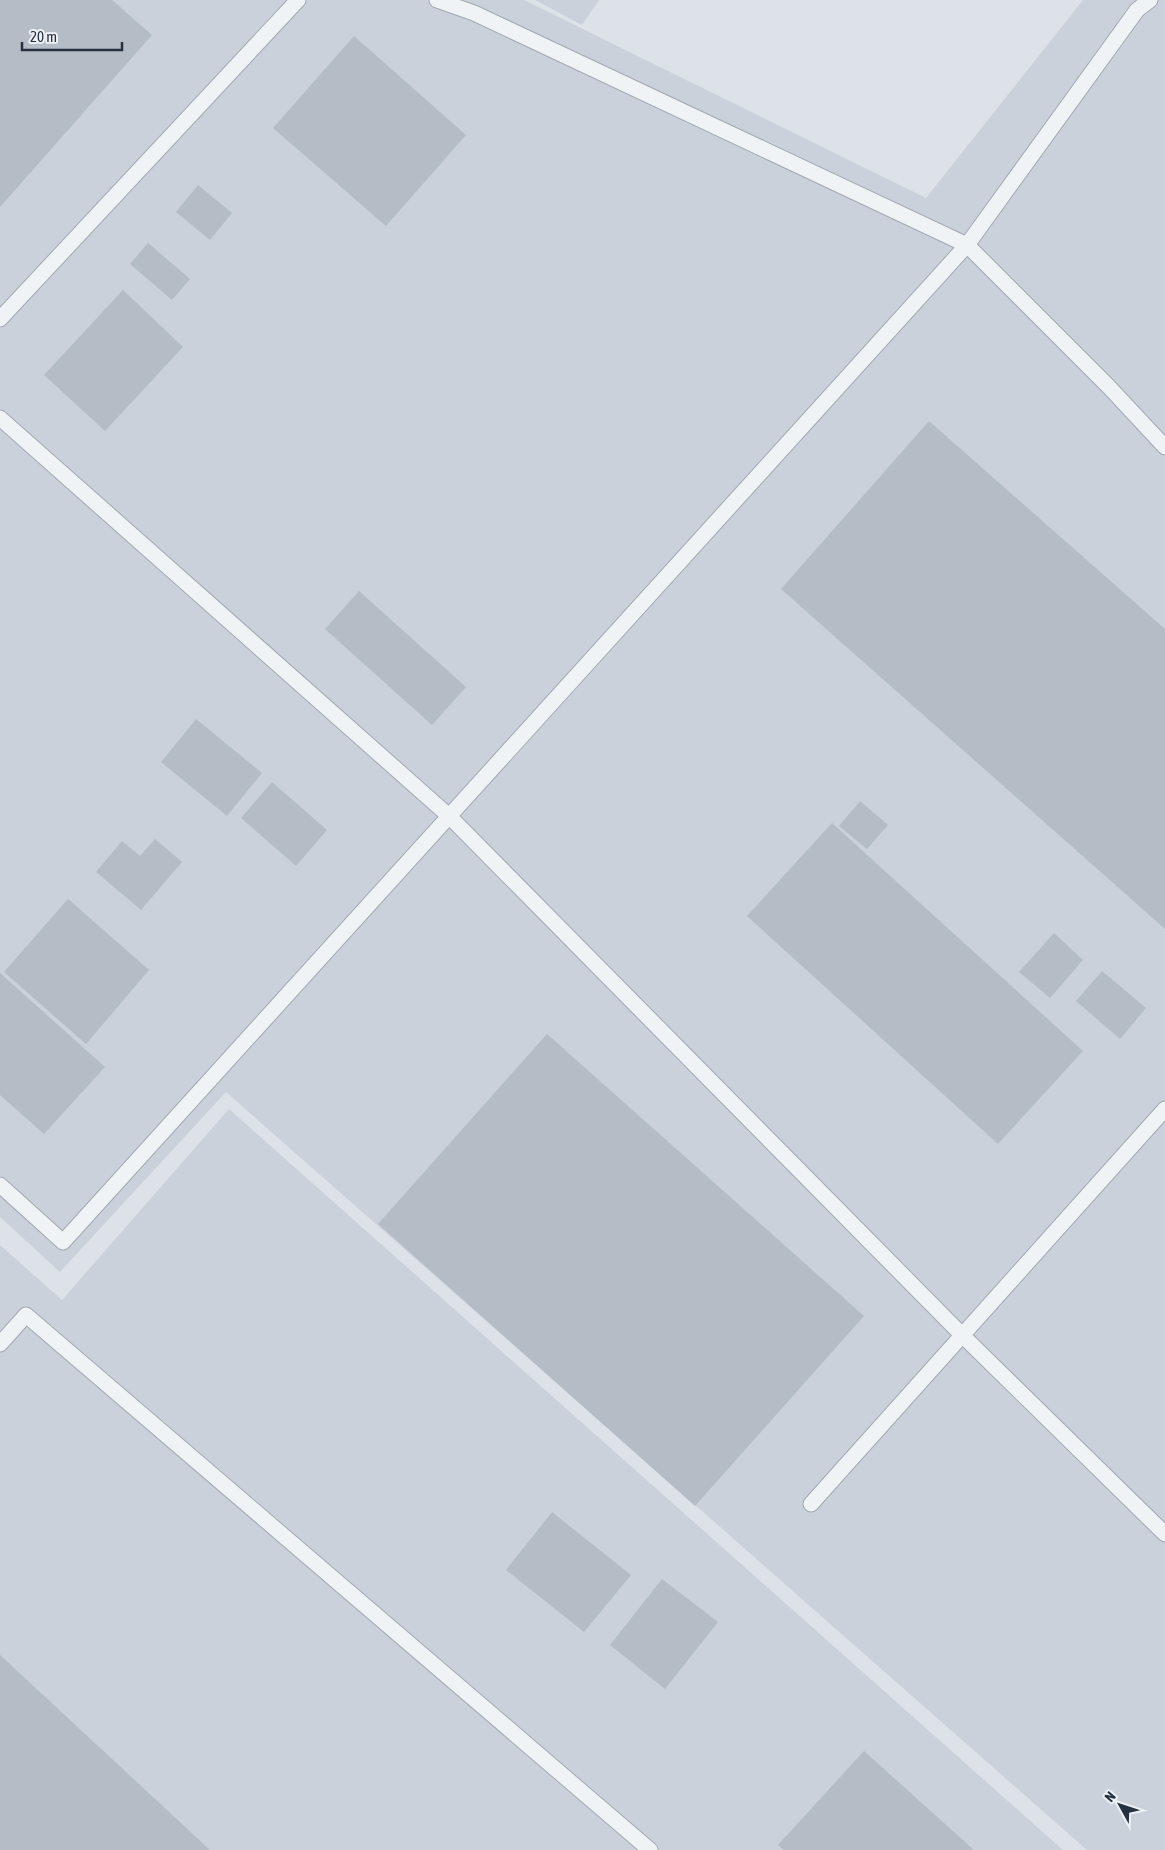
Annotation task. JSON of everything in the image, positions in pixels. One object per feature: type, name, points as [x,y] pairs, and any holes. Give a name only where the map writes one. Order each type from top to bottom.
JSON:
[{"type":"lane","points":[[0,319],[298,0]]},
{"type":"lane","points":[[437,0],[483,18],[967,245],[1109,387],[1165,446]]},
{"type":"lane","points":[[0,1184],[63,1242],[967,245],[1138,10],[1150,0]]},
{"type":"lane","points":[[0,418],[450,816],[962,1335],[1165,1534]]},
{"type":"lane","points":[[811,1504],[1165,1109]]},
{"type":"lane","points":[[0,1344],[26,1315],[650,1850]]},
{"type":"shaded area","points":[[0,0],[524,0],[926,198],[1083,0],[1165,0],[1165,1850],[1087,1850],[226,1092],[60,1272],[0,1217]]},
{"type":"shaded area","points":[[535,0],[599,0],[582,25]]},
{"type":"shaded area","points":[[229,1109],[1063,1850],[0,1850],[0,1245],[62,1300]]},
{"type":"building","points":[[0,0],[112,0],[152,35],[0,207]]},
{"type":"building","points":[[354,36],[466,135],[386,226],[273,128]]},
{"type":"building","points":[[198,185],[232,213],[210,240],[176,212]]},
{"type":"building","points":[[148,243],[190,279],[172,300],[130,264]]},
{"type":"building","points":[[123,290],[183,347],[105,431],[44,375]]},
{"type":"building","points":[[929,421],[1165,629],[1165,929],[781,589]]},
{"type":"building","points":[[359,591],[466,687],[432,725],[325,629]]},
{"type":"building","points":[[196,719],[262,773],[227,816],[161,762]]},
{"type":"building","points":[[272,782],[327,830],[296,866],[241,818]]},
{"type":"building","points":[[860,801],[888,825],[867,849],[839,826]]},
{"type":"building","points":[[832,823],[1083,1051],[998,1144],[747,916]]},
{"type":"building","points":[[155,839],[182,862],[141,910],[96,872],[122,841],[140,856]]},
{"type":"building","points":[[68,899],[149,970],[86,1044],[4,972]]},
{"type":"building","points":[[1054,933],[1083,960],[1050,998],[1019,972]]},
{"type":"building","points":[[1102,971],[1146,1008],[1120,1039],[1076,1001]]},
{"type":"building","points":[[0,973],[105,1067],[44,1134],[0,1095]]},
{"type":"building","points":[[547,1034],[864,1316],[695,1506],[378,1224]]},
{"type":"building","points":[[552,1512],[631,1575],[584,1632],[506,1570]]},
{"type":"building","points":[[662,1579],[718,1622],[665,1689],[610,1645]]},
{"type":"building","points":[[0,1655],[210,1850],[0,1850]]},
{"type":"building","points":[[864,1751],[974,1850],[784,1850],[778,1845]]}]
